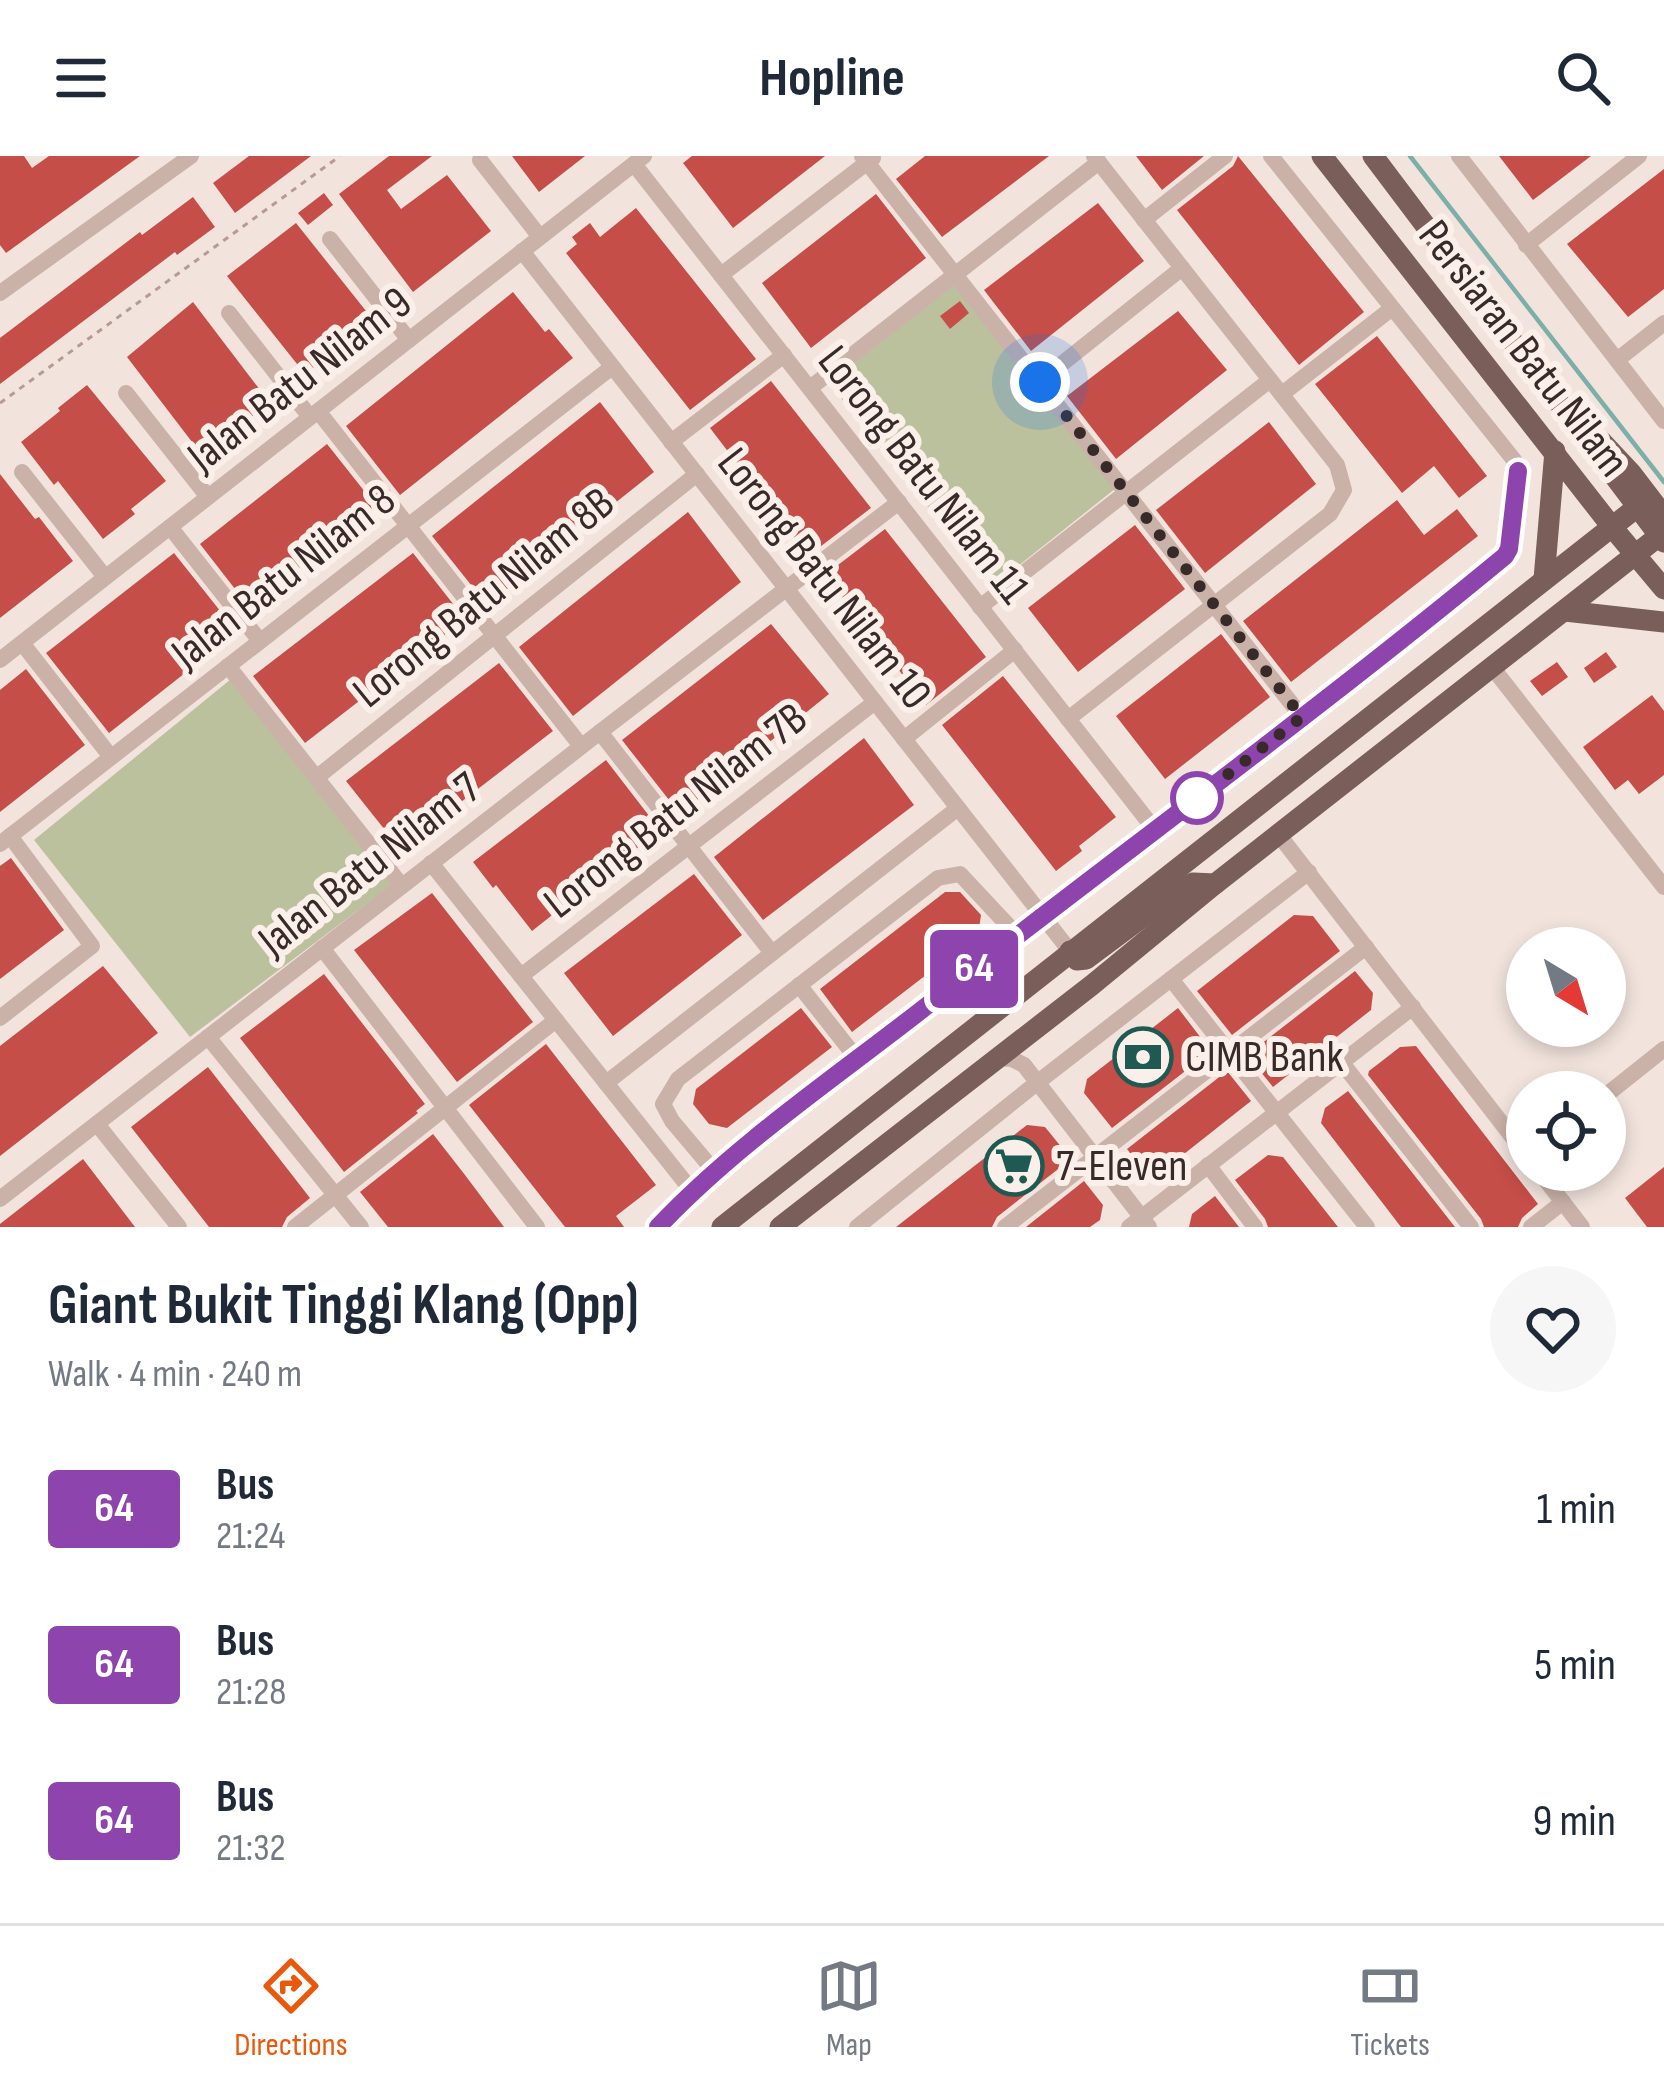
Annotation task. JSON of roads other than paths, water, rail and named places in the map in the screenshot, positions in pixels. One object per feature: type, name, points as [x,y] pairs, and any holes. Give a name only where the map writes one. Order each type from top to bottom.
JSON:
[{"type":"main road","name":"Persiaran Batu Nilam","points":[[1322,156],[1664,589]]},
{"type":"main road","name":"Persiaran Batu Nilam","points":[[1373,156],[1636,508],[1663,531]]},
{"type":"main road","name":"Persiaran Batu Nilam","points":[[1531,367],[1630,473],[1663,531]]},
{"type":"main road","points":[[1544,579],[1555,451]]},
{"type":"main road","points":[[722,1227],[1636,508]]},
{"type":"main road","points":[[780,1227],[1663,531]]},
{"type":"main road","points":[[1564,611],[1664,622]]},
{"type":"main road","points":[[1070,952],[1077,960],[1086,959],[1172,895],[1193,883],[1215,884]]},
{"type":"street","points":[[0,293],[191,156]]},
{"type":"street","points":[[1144,220],[1225,156]]},
{"type":"street","points":[[658,1227],[715,1172],[1505,556],[1518,471],[1514,460],[1271,156]]},
{"type":"street","points":[[1460,156],[1664,422]]},
{"type":"street","points":[[1526,245],[1639,156]]},
{"type":"street","points":[[721,275],[868,158],[1302,717]]},
{"type":"street","points":[[810,388],[1096,159],[1337,465],[1344,490],[1330,514],[1068,719]]},
{"type":"street","points":[[480,160],[540,237]]},
{"type":"street","name":"Lorong Batu Nilam 11","points":[[639,160],[721,275],[1155,830]]},
{"type":"street","name":"Jalan Batu Nilam 9","points":[[0,659],[639,160]]},
{"type":"street","points":[[330,239],[409,340]]},
{"type":"street","name":"Lorong Batu Nilam 10","points":[[522,251],[1070,952]]},
{"type":"street","points":[[1040,382],[1182,268]]},
{"type":"street","points":[[980,607],[1126,492],[1391,309]]},
{"type":"street","points":[[229,314],[408,526],[581,746]]},
{"type":"street","points":[[1617,359],[1664,322]]},
{"type":"street","points":[[671,442],[784,355]]},
{"type":"street","name":"Jalan Batu Nilam 8","points":[[5,840],[613,367]]},
{"type":"street","points":[[126,393],[208,497]]},
{"type":"street","points":[[22,472],[105,578]]},
{"type":"street","name":"Lorong Batu Nilam 8B","points":[[316,778],[697,475]]},
{"type":"street","name":"Jalan Batu Nilam 7","points":[[0,1199],[899,502]]},
{"type":"street","points":[[170,527],[260,641]]},
{"type":"street","points":[[22,643],[111,757]]},
{"type":"street","points":[[904,739],[1015,650]]},
{"type":"street","points":[[228,666],[402,886]]},
{"type":"street","points":[[1492,667],[1664,887]]},
{"type":"street","name":"Lorong Batu Nilam 7B","points":[[521,976],[874,702]]},
{"type":"street","points":[[600,732],[772,953]]},
{"type":"street","points":[[606,1083],[958,808]]},
{"type":"street","points":[[1280,835],[1506,1129]]},
{"type":"street","points":[[0,1018],[92,946],[5,840]]},
{"type":"street","points":[[431,863],[692,1191]]},
{"type":"street","points":[[857,1227],[1310,872]]},
{"type":"street","points":[[715,1172],[663,1104],[678,1079],[938,878],[960,874],[1017,935]]},
{"type":"street","points":[[1005,1227],[1366,946]]},
{"type":"street","points":[[322,948],[537,1227]]},
{"type":"street","points":[[1171,979],[1367,1227]]},
{"type":"street","points":[[799,985],[858,1060]]},
{"type":"street","points":[[996,1058],[1024,1064],[1140,1224],[1413,1007]]},
{"type":"street","points":[[295,1227],[556,1020]]},
{"type":"street","points":[[208,1037],[361,1227]]},
{"type":"street","points":[[1626,1079],[1664,1049]]},
{"type":"street","points":[[1342,1064],[1471,1227]]},
{"type":"street","points":[[97,1124],[179,1227]]},
{"type":"street","points":[[1208,1166],[1255,1227]]},
{"type":"street","points":[[1554,1191],[1582,1227]]},
{"type":"street","points":[[1531,1227],[1563,1202]]},
{"type":"waterway","points":[[1410,156],[1664,482]]},
{"type":"place","name":"CIMB Bank","points":[[1143,1057]]},
{"type":"place","name":"7-Eleven","points":[[1014,1166]]}]
